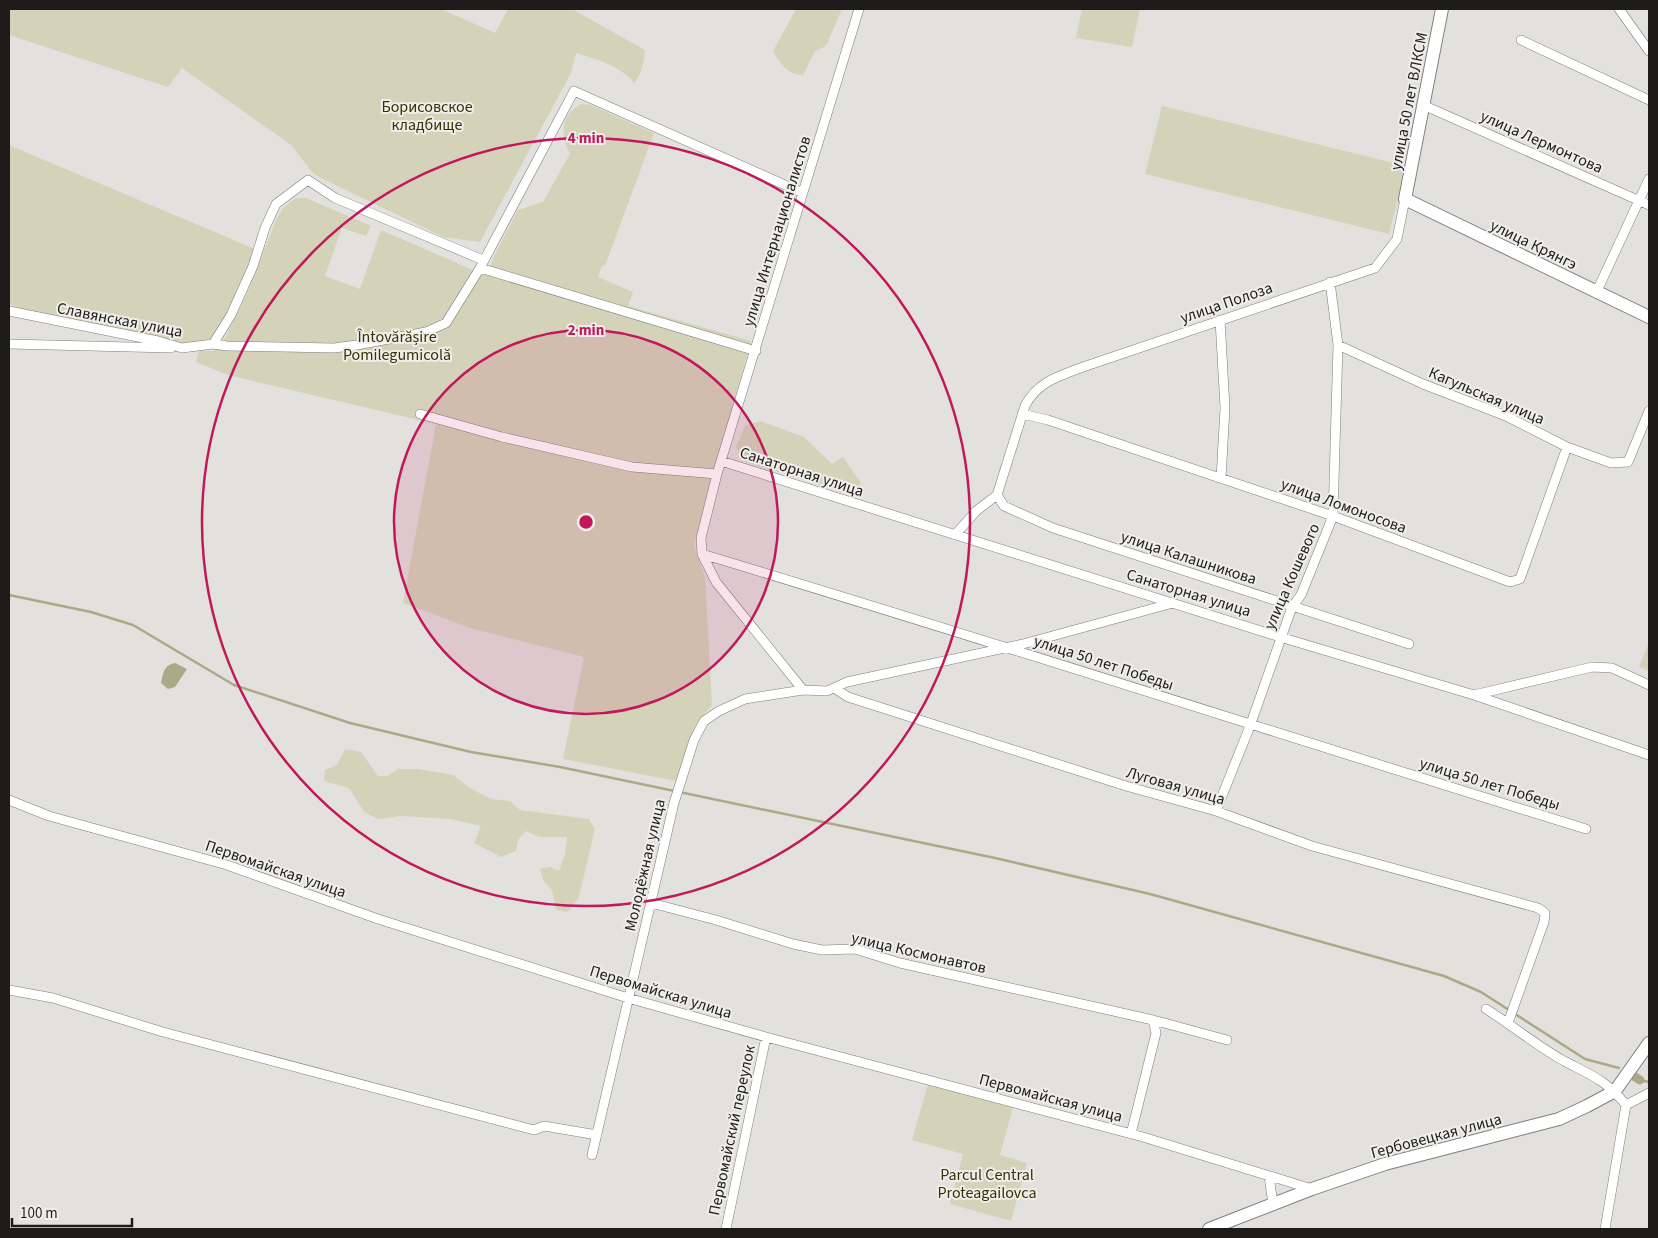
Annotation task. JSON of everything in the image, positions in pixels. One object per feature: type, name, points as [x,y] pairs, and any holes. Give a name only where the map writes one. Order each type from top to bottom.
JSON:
[{"type":"street","name":"улица Интернационалистов","points":[[721,462],[859,9]]},
{"type":"street","name":"улица 50 лет ВЛКСМ","points":[[1405,199],[1442,9]]},
{"type":"street","points":[[1619,9],[1649,51]]},
{"type":"street","points":[[1521,40],[1649,100]]},
{"type":"street","name":"Славянская улица","points":[[9,311],[158,341],[182,348],[213,344],[226,346],[334,348],[426,332],[439,327],[452,316],[482,264],[574,90],[803,193]]},
{"type":"street","name":"улица Лермонтова","points":[[1424,105],[1649,205]]},
{"type":"street","points":[[1596,293],[1649,179]]},
{"type":"street","points":[[213,344],[231,315],[253,266],[265,228],[276,204],[308,180],[335,198],[482,264],[756,351]]},
{"type":"street","name":"улица Полоза","points":[[997,495],[1030,395],[1044,382],[1375,268],[1397,239],[1405,199]]},
{"type":"street","name":"улица Крянгэ","points":[[1405,199],[1649,317]]},
{"type":"street","name":"улица Кошевого","points":[[1216,811],[1250,726],[1280,637],[1292,607],[1301,594],[1333,516],[1338,345],[1330,282]]},
{"type":"street","points":[[1220,320],[1225,408],[1221,478]]},
{"type":"street","points":[[9,344],[182,348]]},
{"type":"street","name":"Кагульская улица","points":[[1338,345],[1423,384],[1506,416],[1568,447],[1611,462],[1628,462],[1649,412]]},
{"type":"street","name":"улица Ломоносова","points":[[1024,410],[1048,420],[1333,516],[1510,582],[1520,579],[1568,447]]},
{"type":"street","points":[[420,414],[502,437],[632,467],[717,474]]},
{"type":"street","points":[[721,462],[701,538],[702,554],[716,582],[803,690]]},
{"type":"street","name":"Санаторная улица","points":[[721,462],[1280,637],[1474,695],[1592,667],[1612,668],[1649,685]]},
{"type":"street","points":[[955,535],[976,511],[997,495]]},
{"type":"street","name":"улица Калашникова","points":[[997,495],[1004,506],[1053,528],[1409,644]]},
{"type":"street","name":"улица 50 лет Победы","points":[[702,554],[1010,647],[1250,726],[1586,829]]},
{"type":"street","name":"Молодёжная улица","points":[[592,1155],[674,803],[694,740],[704,721],[719,711],[745,699],[803,690],[827,691],[847,682],[1010,647],[1173,603]]},
{"type":"street","name":"Луговая улица","points":[[834,688],[848,697],[1126,786],[1216,811],[1312,846],[1538,908],[1545,913],[1544,922],[1512,1015]]},
{"type":"street","points":[[1474,695],[1649,755]]},
{"type":"street","name":"Первомайская улица","points":[[9,800],[49,816],[227,865],[378,920],[522,963],[628,998],[766,1037],[1131,1134],[1312,1189]]},
{"type":"street","name":"улица Космонавтов","points":[[650,903],[716,920],[793,944],[822,950],[855,950],[900,963],[1153,1020],[1227,1040]]},
{"type":"street","points":[[9,990],[53,998],[163,1032],[534,1130],[544,1126],[597,1135]]},
{"type":"street","points":[[1486,1009],[1512,1015],[1563,1060],[1590,1072],[1615,1091],[1626,1105],[1605,1229]]},
{"type":"street","points":[[1131,1134],[1156,1033],[1153,1020]]},
{"type":"street","name":"Первомайский переулок","points":[[726,1229],[766,1037]]},
{"type":"street","name":"Гербовецкая улица","points":[[1209,1229],[1312,1189],[1385,1164],[1558,1118],[1587,1106],[1615,1091],[1649,1043]]},
{"type":"street","points":[[1626,1105],[1649,1093]]},
{"type":"street","points":[[1269,1176],[1272,1204]]},
{"type":"green space","name":"Борисовское кладбище","points":[[9,9],[441,9],[495,33],[508,9],[572,9],[645,50],[642,68],[634,83],[615,67],[576,53],[571,73],[480,242],[443,237],[319,177],[313,173],[291,145],[182,68],[168,87],[9,35]]},
{"type":"green space","points":[[796,9],[842,9],[826,46],[815,51],[803,75],[797,75],[789,71],[773,51]]},
{"type":"green space","points":[[1082,9],[1140,9],[1132,47],[1076,38]]},
{"type":"green space","name":"Întovărășire Pomilegumicolă","points":[[581,104],[590,105],[654,133],[605,266],[602,265],[598,277],[633,292],[628,306],[751,341],[694,545],[705,577],[712,705],[696,724],[676,781],[563,759],[584,657],[470,628],[403,603],[436,424],[228,375],[196,362],[199,350],[212,351],[224,340],[244,300],[277,218],[283,208],[296,198],[306,198],[371,226],[366,236],[342,228],[325,276],[360,289],[381,230],[487,276],[494,256],[518,210],[543,202],[570,154],[565,140],[564,126],[569,114]]},
{"type":"green space","points":[[1162,106],[1406,166],[1389,234],[1145,174]]},
{"type":"green space","points":[[9,145],[257,250],[218,335],[200,344],[183,344],[133,331],[31,313],[9,304]]},
{"type":"green space","points":[[760,421],[804,437],[832,464],[843,457],[861,483],[851,495],[756,465],[741,457],[736,447],[745,426]]},
{"type":"green space","points":[[1649,642],[1649,671],[1639,667]]},
{"type":"green space","points":[[345,749],[361,752],[378,776],[388,776],[398,769],[417,769],[453,775],[471,789],[492,799],[510,801],[520,810],[589,819],[595,829],[579,897],[568,912],[556,910],[552,890],[543,880],[540,869],[550,867],[559,871],[565,854],[567,837],[539,837],[526,831],[518,840],[516,851],[501,857],[474,843],[481,826],[450,819],[401,816],[378,819],[364,812],[349,788],[324,781],[325,770],[337,765]]},
{"type":"green space","name":"Parcul Central Proteagailovca","points":[[928,1084],[1013,1107],[1000,1155],[1027,1163],[1011,1221],[950,1204],[963,1154],[912,1140]]},
{"type":"shaded area","points":[[175,663],[187,669],[175,687],[168,689],[161,683],[162,676],[168,666]]},
{"type":"waterway","points":[[9,595],[91,612],[133,625],[234,685],[350,723],[471,752],[560,767],[995,858],[1150,894],[1444,976],[1481,992],[1585,1059],[1619,1068]]},
{"type":"waterway","points":[[1635,1077],[1640,1080]]},
{"type":"waterway","points":[[1640,1080],[1649,1082]]}]
